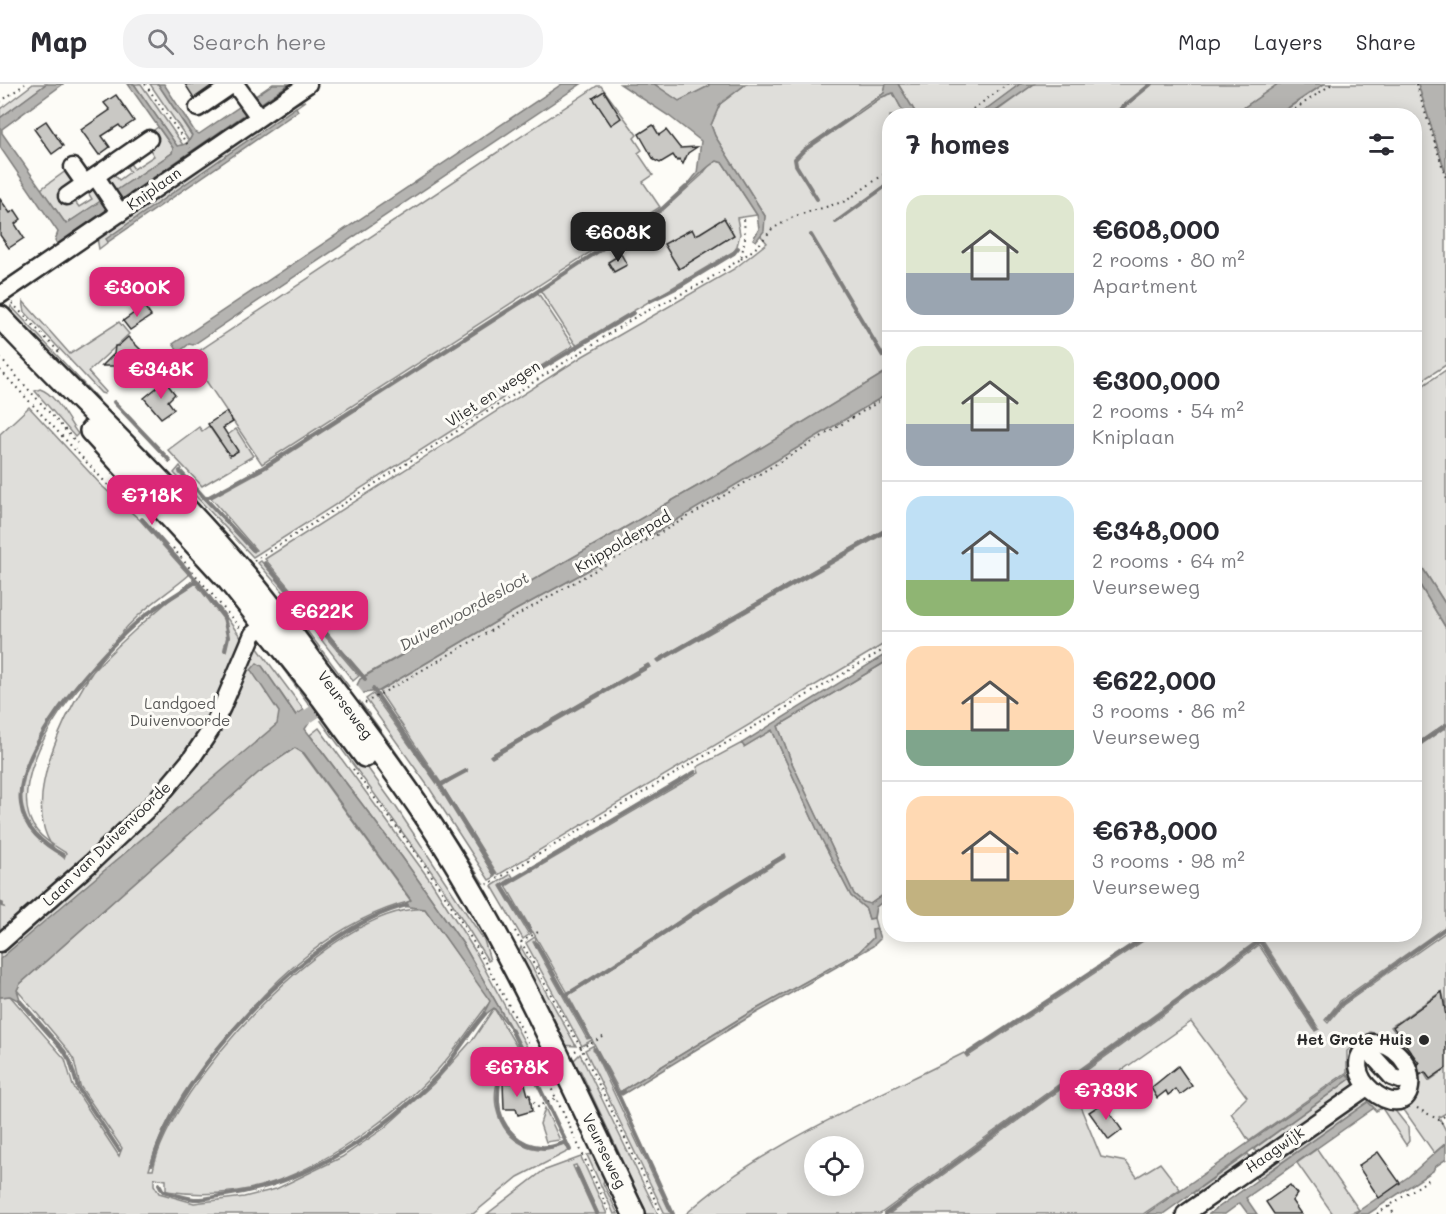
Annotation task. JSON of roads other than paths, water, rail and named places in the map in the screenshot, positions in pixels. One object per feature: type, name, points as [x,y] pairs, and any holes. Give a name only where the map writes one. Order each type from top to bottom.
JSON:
[{"type":"main road","name":"Veurseweg","points":[[0,317],[82,404],[159,480],[242,570],[265,628]]},
{"type":"main road","name":"Veurseweg","points":[[0,336],[229,581],[265,628],[329,695],[350,710],[427,819],[474,893],[517,969],[634,1214]]},
{"type":"main road","name":"Veurseweg","points":[[350,710],[413,822],[464,899],[558,1058]]},
{"type":"street","name":"Kniplaan","points":[[0,295],[257,115],[308,84]]},
{"type":"street","points":[[198,108],[238,89],[257,115]]},
{"type":"street","points":[[67,196],[149,139]]},
{"type":"street","points":[[73,167],[107,193],[119,210]]},
{"type":"street","name":"Laan van Duivenvoorde","points":[[0,943],[91,863],[153,804],[210,732],[265,628]]},
{"type":"street","points":[[1372,1043],[1382,1043],[1403,1059],[1411,1079],[1410,1091],[1401,1100],[1391,1102],[1379,1098],[1367,1087],[1359,1067],[1360,1056],[1365,1047],[1372,1043]]},
{"type":"street","points":[[1365,1047],[1392,1077],[1400,1080]]},
{"type":"street","name":"Haagwijk","points":[[1185,1214],[1367,1087]]},
{"type":"waterway","points":[[1122,108],[1151,84]]},
{"type":"waterway","points":[[817,199],[796,165],[795,159],[804,150],[852,117]]},
{"type":"waterway","points":[[207,498],[264,467],[538,291],[662,209],[686,187]]},
{"type":"waterway","points":[[836,222],[882,189]]},
{"type":"waterway","points":[[811,235],[882,354]]},
{"type":"waterway","points":[[650,301],[680,286],[734,253],[738,248]]},
{"type":"waterway","points":[[526,378],[633,313]]},
{"type":"waterway","points":[[114,402],[170,461]]},
{"type":"waterway","points":[[180,471],[253,550]]},
{"type":"waterway","points":[[142,519],[197,581],[224,617],[228,637],[225,650]]},
{"type":"waterway","points":[[659,660],[882,533]]},
{"type":"waterway","points":[[265,563],[365,679]]},
{"type":"waterway","points":[[63,855],[36,835],[23,813],[22,782],[31,756],[64,702],[106,652],[143,617],[197,581]]},
{"type":"waterway","points":[[492,756],[648,666]]},
{"type":"waterway","points":[[373,689],[440,785],[495,874]]},
{"type":"waterway","name":"Duivenvoordesloot","points":[[287,730],[331,701]]},
{"type":"waterway","points":[[1422,742],[1446,725]]},
{"type":"waterway","points":[[440,785],[466,771]]},
{"type":"waterway","points":[[530,931],[502,886],[695,772]]},
{"type":"waterway","points":[[566,995],[784,856]]},
{"type":"waterway","points":[[152,1164],[167,1127],[189,1088],[219,1047],[254,1008],[291,973],[331,942],[370,919],[407,905]]},
{"type":"waterway","points":[[1328,1019],[1342,1003],[1446,928]]},
{"type":"waterway","points":[[967,1054],[1137,942]]},
{"type":"waterway","points":[[885,1214],[1259,942]]},
{"type":"waterway","points":[[1261,942],[1316,1028]]},
{"type":"waterway","points":[[536,943],[589,1037]]},
{"type":"waterway","points":[[19,1000],[64,1051],[70,1061],[78,1088],[119,1150]]},
{"type":"waterway","points":[[159,1184],[163,1191],[186,1198],[202,1199],[256,1189],[315,1167],[370,1134],[419,1094],[447,1065],[485,1014]]},
{"type":"waterway","points":[[511,1029],[566,1142],[549,1147],[528,1144],[513,1134],[502,1119],[498,1101],[501,1076],[507,1067],[522,1057],[524,1055]]},
{"type":"waterway","points":[[595,1049],[618,1094]]},
{"type":"waterway","points":[[624,1091],[618,1094],[673,1214]]},
{"type":"waterway","points":[[566,1142],[570,1150]]},
{"type":"waterway","points":[[577,1169],[597,1214]]},
{"type":"place","name":"Het Grote Huis","points":[[1424,1040]]},
{"type":"park label","name":"Landgoed Duivenvoorde","points":[[180,712]]}]
